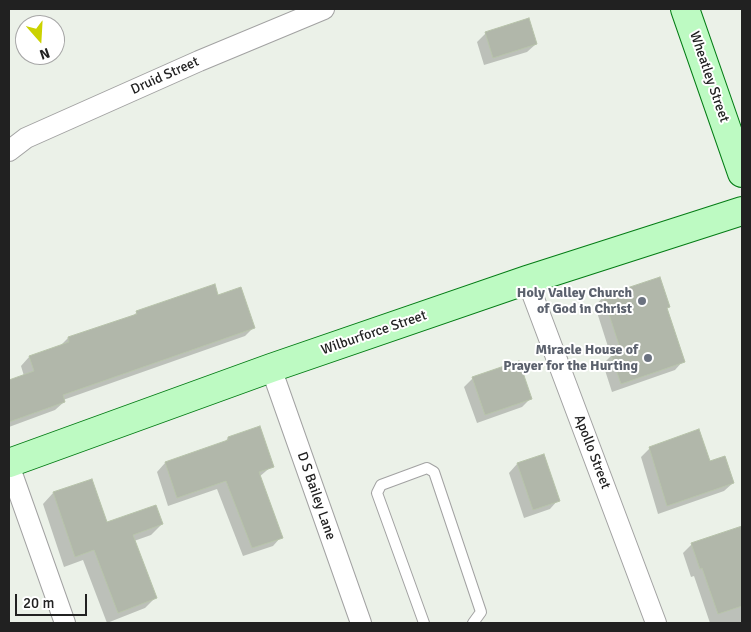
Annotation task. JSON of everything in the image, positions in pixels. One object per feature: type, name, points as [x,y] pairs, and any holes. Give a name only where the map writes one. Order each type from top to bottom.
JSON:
[{"type":"street","name":"Druid Street","points":[[9,150],[26,138],[199,61],[324,9]]},
{"type":"street","name":"Wheatley Street","points":[[685,9],[742,173]]},
{"type":"street","name":"Wilburforce Street","points":[[9,464],[271,368],[527,280],[742,211]]},
{"type":"street","name":"Apollo Street","points":[[527,280],[656,623]]},
{"type":"street","name":"D S Bailey Lane","points":[[271,368],[361,623]]},
{"type":"street","points":[[9,464],[65,623]]},
{"type":"lane","points":[[424,623],[377,492],[381,485],[427,468],[434,472],[481,612],[473,623]]},
{"type":"building","points":[[529,18],[537,44],[493,58],[485,32]]},
{"type":"building","points":[[660,277],[670,307],[667,308],[685,362],[621,384],[611,355],[621,351],[603,296]]},
{"type":"building","points":[[215,284],[218,295],[241,287],[255,328],[63,395],[65,402],[9,422],[9,380],[34,371],[29,356],[69,342],[68,337],[137,314],[136,311]]},
{"type":"building","points":[[519,361],[532,399],[485,415],[472,377]]},
{"type":"building","points":[[260,426],[274,467],[259,472],[283,538],[252,548],[226,481],[177,498],[165,462],[228,440],[228,437]]},
{"type":"building","points":[[699,429],[710,461],[725,456],[734,483],[667,506],[649,447]]},
{"type":"building","points":[[544,454],[560,501],[533,510],[517,463]]},
{"type":"building","points":[[92,479],[107,522],[156,505],[163,524],[133,535],[157,598],[118,613],[94,550],[75,557],[53,492]]},
{"type":"building","points":[[742,526],[742,606],[718,614],[691,543]]},
{"type":"place","name":"Holy Valley Church of God in Christ","points":[[642,301]]},
{"type":"place","name":"Miracle House of Prayer for the Hurting","points":[[648,358]]}]
